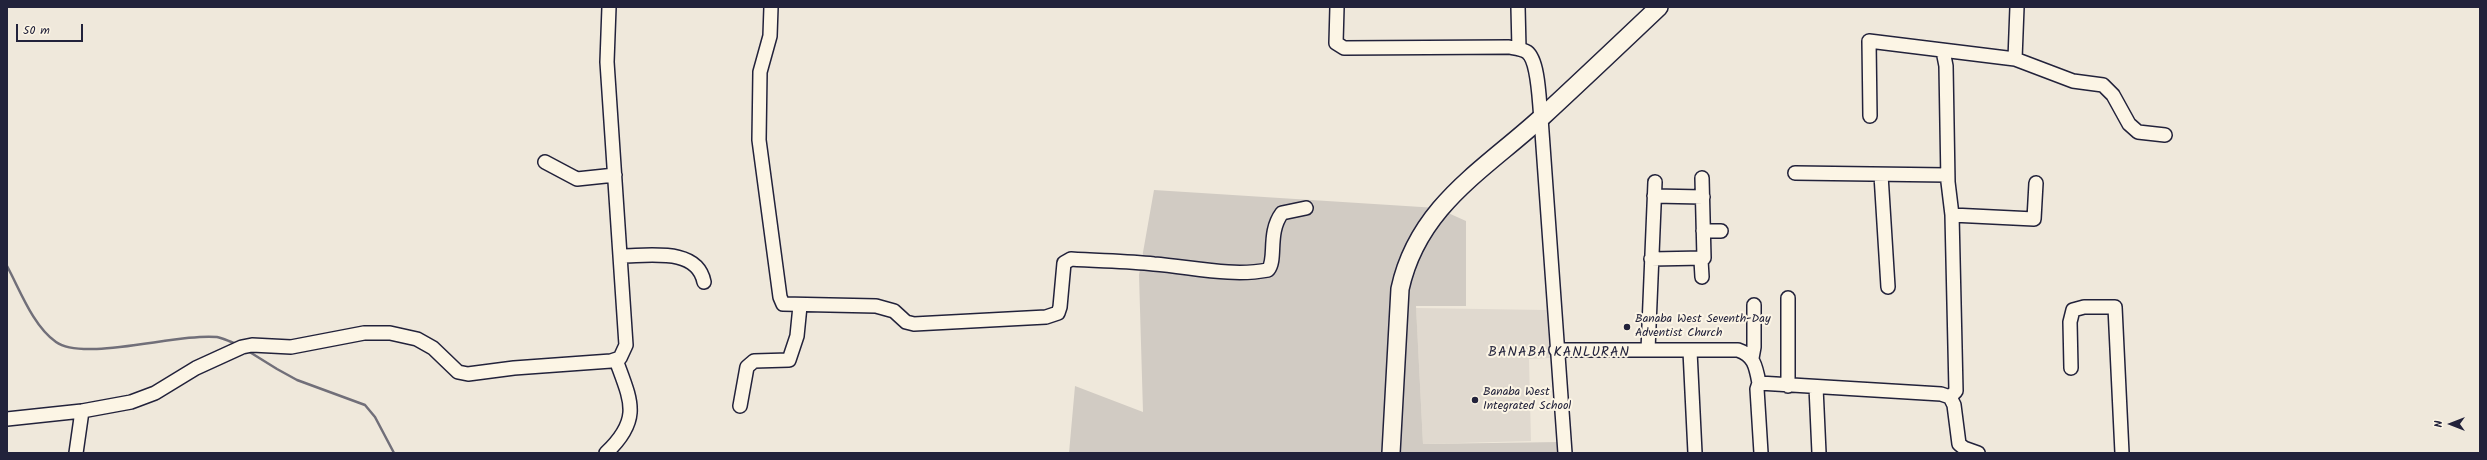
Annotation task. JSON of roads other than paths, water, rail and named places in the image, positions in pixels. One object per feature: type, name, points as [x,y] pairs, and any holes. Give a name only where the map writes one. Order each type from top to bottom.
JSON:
[{"type":"main road","points":[[1391,453],[1400,288],[1404,272],[1415,244],[1429,221],[1445,202],[1541,118],[1659,7]]},
{"type":"street","points":[[7,419],[82,411],[125,403],[155,393],[196,368],[242,347],[252,345],[291,347],[364,333],[390,333],[417,339],[432,348],[458,372],[468,374],[514,368],[616,360],[623,356],[626,344],[607,62],[608,7]]},
{"type":"street","points":[[771,7],[770,36],[760,72],[759,140],[780,297],[783,304],[800,306],[855,304],[876,306],[894,310],[906,322],[914,324],[1046,317],[1058,313],[1060,308],[1064,262],[1071,259],[1153,264],[1230,272],[1268,270],[1272,257],[1273,230],[1277,220],[1282,213],[1306,208]]},
{"type":"street","points":[[1337,7],[1336,43],[1344,48],[1509,47],[1527,52],[1535,66],[1541,118],[1556,308],[1556,350],[1565,453]]},
{"type":"street","points":[[1518,7],[1519,49]]},
{"type":"street","points":[[2015,59],[2017,7]]},
{"type":"street","points":[[1870,116],[1870,41],[2015,59],[2073,81],[2103,86],[2113,95],[2129,124],[2138,132],[2165,135]]},
{"type":"street","points":[[1943,51],[1946,66],[1948,175],[1952,215],[1956,391],[1950,397]]},
{"type":"street","points":[[545,162],[577,179],[615,175]]},
{"type":"street","points":[[1795,173],[1948,175]]},
{"type":"street","points":[[1881,175],[1888,287]]},
{"type":"street","points":[[1702,178],[1704,258],[1701,260],[1702,276]]},
{"type":"street","points":[[1648,350],[1654,196],[1656,182]]},
{"type":"street","points":[[1952,215],[2034,219],[2036,183]]},
{"type":"street","points":[[1654,196],[1703,197]]},
{"type":"street","points":[[1703,231],[1721,231]]},
{"type":"street","points":[[621,256],[675,256],[686,259],[697,265],[702,272],[704,282]]},
{"type":"street","points":[[1652,259],[1701,260]]},
{"type":"street","points":[[1788,298],[1788,386]]},
{"type":"street","points":[[1752,358],[1754,354],[1754,305]]},
{"type":"street","points":[[740,406],[747,367],[754,361],[789,360],[797,336],[800,306]]},
{"type":"street","points":[[2072,368],[2070,322],[2072,310],[2084,307],[2115,308],[2122,453]]},
{"type":"street","points":[[1556,350],[1738,350],[1746,353],[1752,358],[1759,382],[1757,389],[1761,453]]},
{"type":"street","points":[[1690,351],[1695,453]]},
{"type":"street","points":[[606,453],[622,438],[629,418],[627,391],[616,360]]},
{"type":"street","points":[[1759,382],[1788,386],[1941,394],[1950,397],[1954,405],[1958,448],[1964,448],[1978,453]]},
{"type":"street","points":[[1816,387],[1819,453]]},
{"type":"street","points":[[76,453],[82,411]]},
{"type":"waterway","points":[[7,266],[40,327],[56,342],[69,347],[87,349],[109,348],[200,337],[217,337],[237,344]]},
{"type":"waterway","points":[[248,351],[297,380],[365,405],[375,417],[394,453]]},
{"type":"place","name":"Banaba West Seventh-Day Adventist Church","points":[[1627,327]]},
{"type":"place","name":"Banaba West Integrated School","points":[[1475,400]]},
{"type":"district","name":"BANABA KANLURAN","points":[[1559,354]]}]
